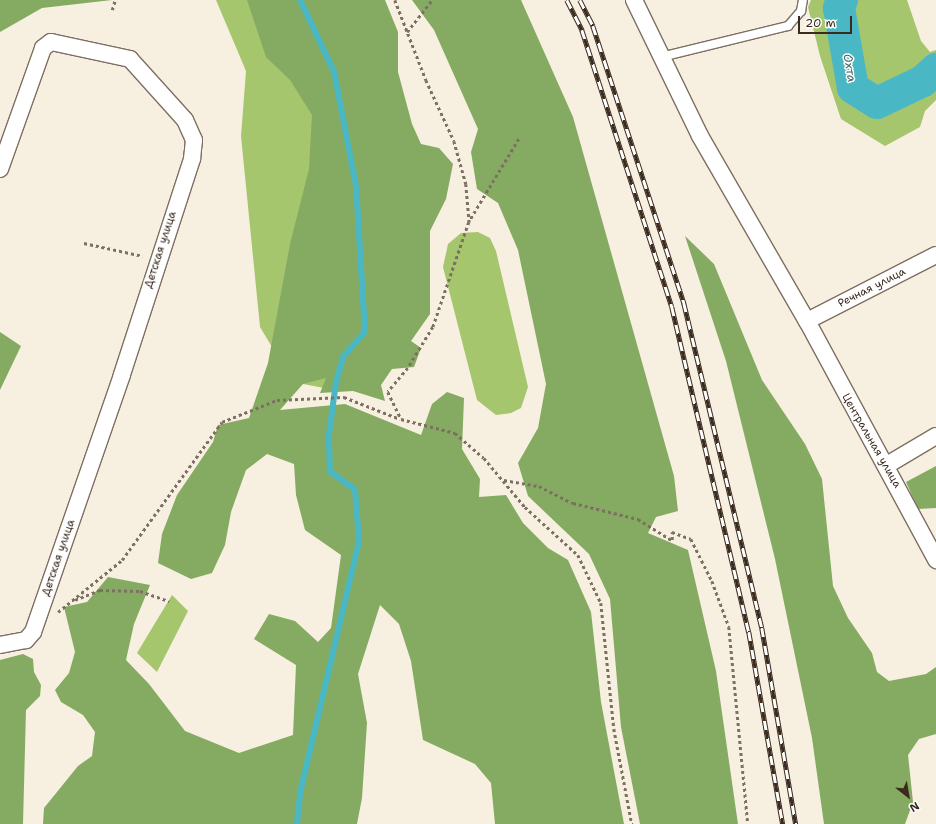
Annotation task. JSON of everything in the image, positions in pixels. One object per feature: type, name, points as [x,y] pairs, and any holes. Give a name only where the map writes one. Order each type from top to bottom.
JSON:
[{"type":"street","name":"Центральная улица","points":[[634,0],[700,136],[807,322],[845,396],[887,464],[936,560]]},
{"type":"street","name":"Детская улица","points":[[0,169],[43,48],[51,42],[130,59],[185,120],[194,140],[192,159],[157,259],[33,632],[26,640],[0,645]]},
{"type":"street","name":"Речная улица","points":[[807,322],[936,254]]},
{"type":"street","points":[[887,464],[936,436]]},
{"type":"lane","points":[[661,57],[788,26],[801,11],[803,0]]},
{"type":"path","points":[[112,10],[115,0]]},
{"type":"path","points":[[396,0],[454,141],[466,184],[469,222]]},
{"type":"path","points":[[408,32],[432,0]]},
{"type":"path","points":[[401,419],[388,392],[408,368],[433,327],[469,222],[519,139]]},
{"type":"path","points":[[84,244],[157,259]]},
{"type":"path","points":[[56,614],[122,560],[222,422],[277,400],[344,397],[401,419],[455,433],[503,480],[525,506],[578,555],[601,603],[614,729],[632,824]]},
{"type":"path","points":[[503,480],[539,486],[573,503],[638,519],[672,540],[672,532],[691,539],[712,581],[728,628],[748,824]]},
{"type":"path","points":[[72,601],[100,590],[140,591],[169,601]]},
{"type":"green space","points":[[0,0],[112,0],[42,8],[0,32]]},
{"type":"green space","points":[[216,0],[335,0],[329,389],[293,382],[260,327],[241,136],[246,71]]},
{"type":"green space","points":[[247,0],[385,0],[398,32],[398,72],[412,124],[421,144],[439,148],[453,164],[446,199],[430,231],[430,314],[411,341],[421,348],[414,367],[392,369],[381,385],[385,401],[353,391],[320,393],[326,378],[303,384],[280,410],[345,404],[421,435],[432,404],[447,392],[464,398],[462,449],[480,479],[479,497],[506,495],[523,523],[548,548],[568,560],[591,612],[601,702],[624,824],[495,824],[491,783],[475,764],[423,740],[411,661],[399,624],[380,605],[358,674],[367,723],[362,798],[357,824],[43,824],[44,808],[78,766],[92,756],[95,732],[83,715],[61,702],[55,690],[69,673],[75,652],[64,607],[87,602],[108,577],[150,585],[134,624],[126,660],[149,684],[185,731],[239,753],[293,735],[296,665],[254,639],[269,614],[295,621],[318,642],[331,628],[341,555],[305,530],[296,495],[294,464],[267,454],[246,470],[231,512],[225,545],[212,573],[191,579],[158,563],[162,534],[177,495],[213,442],[218,425],[249,418],[268,363],[290,244],[309,169],[312,115],[290,80],[266,57]]},
{"type":"green space","points":[[412,0],[521,0],[573,117],[674,476],[678,511],[656,517],[648,533],[688,550],[716,671],[738,824],[640,824],[621,727],[610,599],[589,554],[528,496],[518,463],[538,428],[546,384],[518,250],[498,203],[477,189],[471,152],[478,129],[434,30]]},
{"type":"green space","points":[[811,0],[907,0],[921,41],[930,52],[936,50],[936,100],[925,111],[920,127],[885,146],[841,119],[820,56],[808,7]]},
{"type":"green space","points":[[478,232],[490,238],[496,251],[528,387],[521,408],[511,413],[496,415],[477,400],[443,267],[448,244],[461,233]]},
{"type":"green space","points":[[685,236],[714,264],[762,380],[805,444],[822,479],[833,586],[848,618],[872,653],[877,672],[889,681],[926,674],[936,667],[936,734],[919,739],[908,755],[913,802],[905,824],[824,824],[812,738],[775,559],[726,361]]},
{"type":"green space","points":[[0,332],[21,346],[0,390]]},
{"type":"green space","points":[[936,466],[936,508],[918,509],[906,482]]},
{"type":"green space","points":[[172,595],[188,611],[157,672],[137,653]]},
{"type":"green space","points":[[23,654],[33,659],[34,672],[41,685],[40,696],[26,710],[23,824],[0,824],[0,660]]},
{"type":"waterway","points":[[297,824],[300,793],[359,541],[355,490],[330,472],[329,434],[336,382],[343,357],[365,332],[356,186],[334,72],[300,0]]},
{"type":"waterway","name":"Охта","points":[[842,0],[839,8],[853,88],[877,103],[923,81],[936,69]]},
{"type":"railway","points":[[567,0],[582,30],[672,307],[749,632],[783,824]]},
{"type":"railway","points":[[580,0],[593,26],[684,303],[762,628],[796,824]]}]
